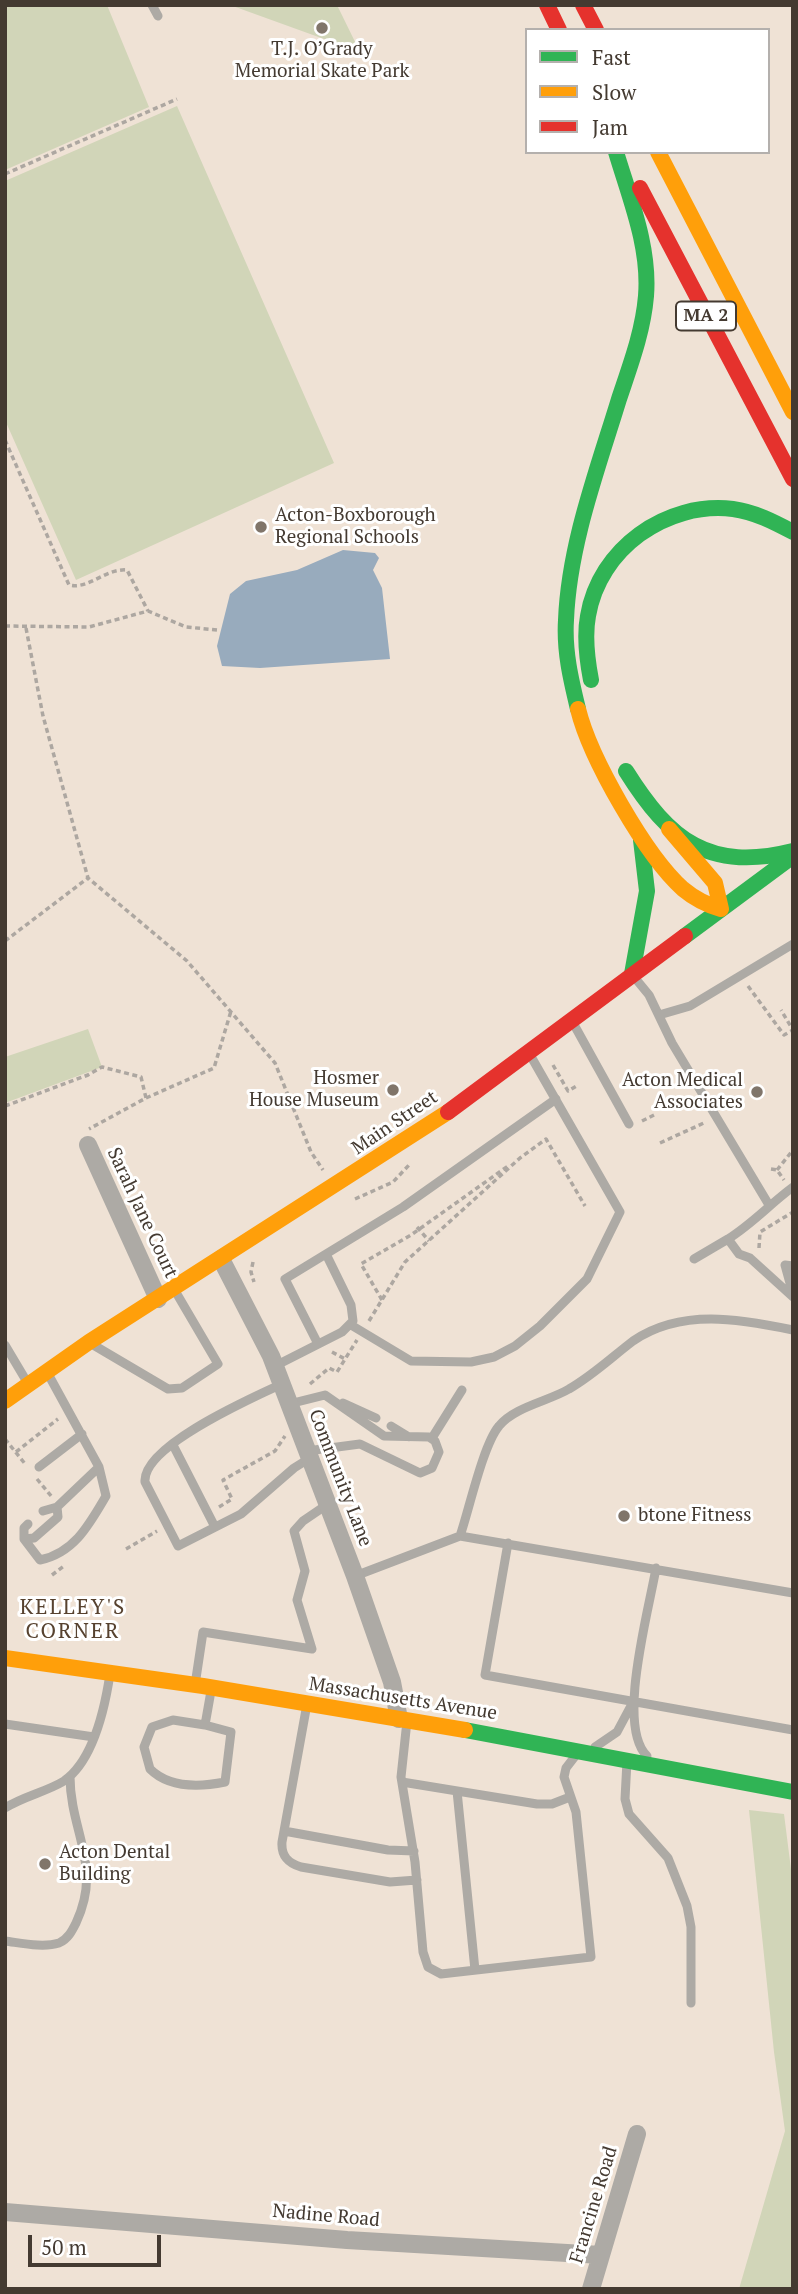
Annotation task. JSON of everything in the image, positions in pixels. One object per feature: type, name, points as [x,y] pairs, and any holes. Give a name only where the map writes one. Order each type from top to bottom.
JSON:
[{"type":"main road","points":[[547,5],[558,28]]},
{"type":"main road","points":[[583,5],[595,28]]},
{"type":"main road","points":[[617,154],[644,254],[646,298],[637,341],[575,545],[566,593],[564,627],[568,675],[582,725],[604,774],[630,817],[657,857],[688,894],[702,904],[721,909],[715,883],[640,793],[620,760]]},
{"type":"main road","name":"MA 2","points":[[623,154],[793,479]]},
{"type":"main road","name":"MA 2","points":[[660,154],[793,412]]},
{"type":"main road","points":[[597,702],[586,645],[589,606],[609,562],[633,537],[677,513],[715,508],[757,514],[793,532]]},
{"type":"main road","points":[[630,817],[642,841],[648,873],[645,916],[632,974]]},
{"type":"main road","points":[[669,829],[697,848],[730,858],[765,859],[793,853]]},
{"type":"main road","name":"Main Street","points":[[5,1401],[89,1342],[385,1157],[793,853]]},
{"type":"main road","name":"Massachusetts Avenue","points":[[5,1658],[403,1720],[585,1751],[793,1792]]},
{"type":"street","name":"Sarah Jane Court","points":[[88,1145],[158,1299]]},
{"type":"street","name":"Community Lane","points":[[221,1259],[275,1366],[355,1576],[403,1720]]},
{"type":"street","name":"Francine Road","points":[[591,2289],[638,2134]]},
{"type":"street","name":"Nadine Road","points":[[5,2212],[347,2241],[601,2255]]},
{"type":"lane","points":[[152,5],[158,16]]},
{"type":"lane","points":[[659,1015],[690,1006],[793,944]]},
{"type":"lane","points":[[632,974],[649,995],[672,1043],[769,1205]]},
{"type":"lane","points":[[571,1020],[629,1124]]},
{"type":"lane","points":[[351,1325],[407,1359],[417,1362],[480,1361],[514,1346],[550,1317],[587,1279],[620,1212],[528,1052]]},
{"type":"lane","points":[[318,1344],[285,1279],[402,1207],[556,1099]]},
{"type":"lane","points":[[694,1259],[752,1224],[769,1205],[793,1187]]},
{"type":"lane","points":[[728,1239],[739,1254],[750,1258],[793,1296]]},
{"type":"lane","points":[[275,1366],[351,1325],[354,1316],[351,1305],[326,1254]]},
{"type":"lane","points":[[793,1266],[785,1265],[793,1296]]},
{"type":"lane","points":[[89,1342],[168,1389],[182,1388],[218,1364],[174,1289]]},
{"type":"lane","points":[[460,1536],[492,1437],[510,1417],[572,1387],[634,1341],[674,1323],[727,1319],[793,1330]]},
{"type":"lane","points":[[5,1345],[27,1384]]},
{"type":"lane","points":[[28,1524],[24,1528],[24,1539],[40,1560],[58,1557],[87,1529],[106,1496],[99,1467],[46,1370]]},
{"type":"lane","points":[[282,1384],[204,1422],[153,1460],[144,1473],[145,1482],[178,1546],[241,1514],[309,1454],[360,1444],[420,1473],[429,1471],[438,1461],[438,1448],[432,1438]]},
{"type":"lane","points":[[432,1438],[462,1390]]},
{"type":"lane","points":[[289,1404],[318,1395],[376,1418]]},
{"type":"lane","points":[[331,1398],[384,1436],[432,1438]]},
{"type":"lane","points":[[391,1426],[409,1437]]},
{"type":"lane","points":[[40,1467],[82,1434]]},
{"type":"lane","points":[[173,1445],[215,1527]]},
{"type":"lane","points":[[43,1511],[57,1507],[99,1467]]},
{"type":"lane","points":[[205,1725],[204,1632],[312,1649],[297,1600],[305,1571],[294,1531],[298,1525],[328,1504]]},
{"type":"lane","points":[[24,1539],[34,1538],[58,1517],[57,1507]]},
{"type":"lane","points":[[355,1576],[460,1536],[793,1592]]},
{"type":"lane","points":[[508,1543],[485,1675],[793,1730]]},
{"type":"lane","points":[[656,1568],[632,1719],[638,1744],[658,1765]]},
{"type":"lane","points":[[5,1808],[70,1776],[94,1737],[103,1716],[110,1673]]},
{"type":"lane","points":[[403,1720],[402,1782],[414,1852],[423,1952],[428,1967],[441,1974],[590,1957],[576,1812],[565,1783],[566,1768],[571,1758],[603,1744],[617,1732],[633,1702]]},
{"type":"lane","points":[[307,1704],[284,1831],[283,1852],[291,1864],[390,1882],[416,1880]]},
{"type":"lane","points":[[168,1720],[205,1725],[231,1732],[225,1782],[204,1786],[176,1783],[149,1769],[144,1747],[152,1727],[168,1720]]},
{"type":"lane","points":[[5,1724],[94,1737]]},
{"type":"lane","points":[[627,1759],[626,1804],[629,1814],[668,1858],[689,1912],[691,2003]]},
{"type":"lane","points":[[5,1941],[44,1945],[60,1942],[71,1932],[82,1909],[87,1895],[88,1867],[73,1809],[70,1776]]},
{"type":"lane","points":[[402,1782],[542,1804],[570,1797]]},
{"type":"lane","points":[[457,1791],[475,1970]]},
{"type":"lane","points":[[284,1831],[414,1852]]},
{"type":"path","points":[[5,174],[177,99]]},
{"type":"path","points":[[5,440],[69,585],[76,587],[118,569],[127,570],[148,611],[186,627],[217,630]]},
{"type":"path","points":[[5,626],[89,627],[148,611]]},
{"type":"path","points":[[26,628],[43,716],[88,878],[187,961],[275,1063],[311,1152],[328,1178]]},
{"type":"path","points":[[5,941],[88,878]]},
{"type":"path","points":[[740,975],[784,1035],[793,1030],[781,1010]]},
{"type":"path","points":[[88,1145],[90,1127],[146,1098],[214,1068],[231,1011]]},
{"type":"path","points":[[553,1065],[568,1091],[578,1085]]},
{"type":"path","points":[[5,1106],[88,1075],[102,1067],[141,1077],[146,1098]]},
{"type":"path","points":[[660,1143],[708,1121],[715,1113]]},
{"type":"path","points":[[382,1300],[361,1264],[546,1139],[585,1206]]},
{"type":"path","points":[[5,1148],[5,1156]]},
{"type":"path","points":[[776,1170],[793,1150]]},
{"type":"path","points":[[352,1200],[362,1198],[393,1182],[406,1170],[415,1156]]},
{"type":"path","points":[[367,1324],[405,1262],[520,1158]]},
{"type":"path","points":[[758,1250],[760,1232],[793,1212]]},
{"type":"path","points":[[418,1228],[429,1241]]},
{"type":"path","points":[[258,1253],[251,1272],[259,1293]]},
{"type":"path","points":[[310,1384],[329,1368],[337,1373],[358,1337]]},
{"type":"path","points":[[347,1342],[351,1349]]},
{"type":"path","points":[[16,1452],[70,1410]]},
{"type":"path","points":[[219,1508],[232,1499],[223,1480],[275,1451],[282,1438],[287,1435]]},
{"type":"path","points":[[126,1549],[162,1528]]},
{"type":"green space","points":[[5,5],[107,5],[149,107],[5,170]]},
{"type":"green space","name":"T.J. O’Grady Memorial Skate Park","points":[[230,5],[337,5],[360,52]]},
{"type":"green space","points":[[177,106],[334,463],[76,580],[5,420],[5,181]]},
{"type":"green space","points":[[88,1029],[102,1067],[5,1103],[5,1057]]},
{"type":"green space","points":[[749,1810],[784,1814],[793,1885],[793,2289],[739,2289],[785,2131],[774,2052]]},
{"type":"water","points":[[343,550],[375,553],[379,558],[373,570],[382,588],[390,659],[260,668],[222,666],[217,646],[230,594],[246,581],[297,570]]},
{"type":"traffic: fast","points":[[578,709],[566,643],[572,564],[593,481],[636,349],[646,296],[642,241],[617,154]]},
{"type":"traffic: fast","points":[[591,680],[586,632],[595,592],[606,570],[639,534],[684,513],[708,509],[749,512],[793,532]]},
{"type":"traffic: fast","points":[[626,771],[659,816],[676,833],[694,845],[715,853],[738,857],[793,851]]},
{"type":"traffic: fast","points":[[632,974],[647,891],[641,840]]},
{"type":"traffic: fast","points":[[685,936],[793,856]]},
{"type":"traffic: fast","points":[[465,1730],[793,1792]]},
{"type":"traffic: slow","points":[[659,154],[793,412]]},
{"type":"traffic: slow","points":[[578,709],[584,729],[607,779],[653,854],[683,889],[701,901],[721,909],[715,883],[669,829]]},
{"type":"traffic: slow","points":[[5,1401],[89,1342],[448,1112]]},
{"type":"traffic: slow","points":[[5,1658],[203,1686],[465,1730]]},
{"type":"traffic: jam","points":[[547,5],[558,28]]},
{"type":"traffic: jam","points":[[583,5],[595,28]]},
{"type":"traffic: jam","points":[[640,188],[793,479]]},
{"type":"traffic: jam","points":[[448,1112],[685,936]]},
{"type":"place","name":"T.J. O’Grady Memorial Skate Park","points":[[322,28]]},
{"type":"place","name":"Acton-Boxborough Regional Schools","points":[[261,527]]},
{"type":"place","name":"Hosmer House Museum","points":[[393,1090]]},
{"type":"place","name":"Acton Medical Associates","points":[[757,1092]]},
{"type":"place","name":"btone Fitness","points":[[624,1516]]},
{"type":"place","name":"Acton Dental Building","points":[[45,1864]]},
{"type":"district","name":"KELLEY'S CORNER","points":[[73,1620]]}]
